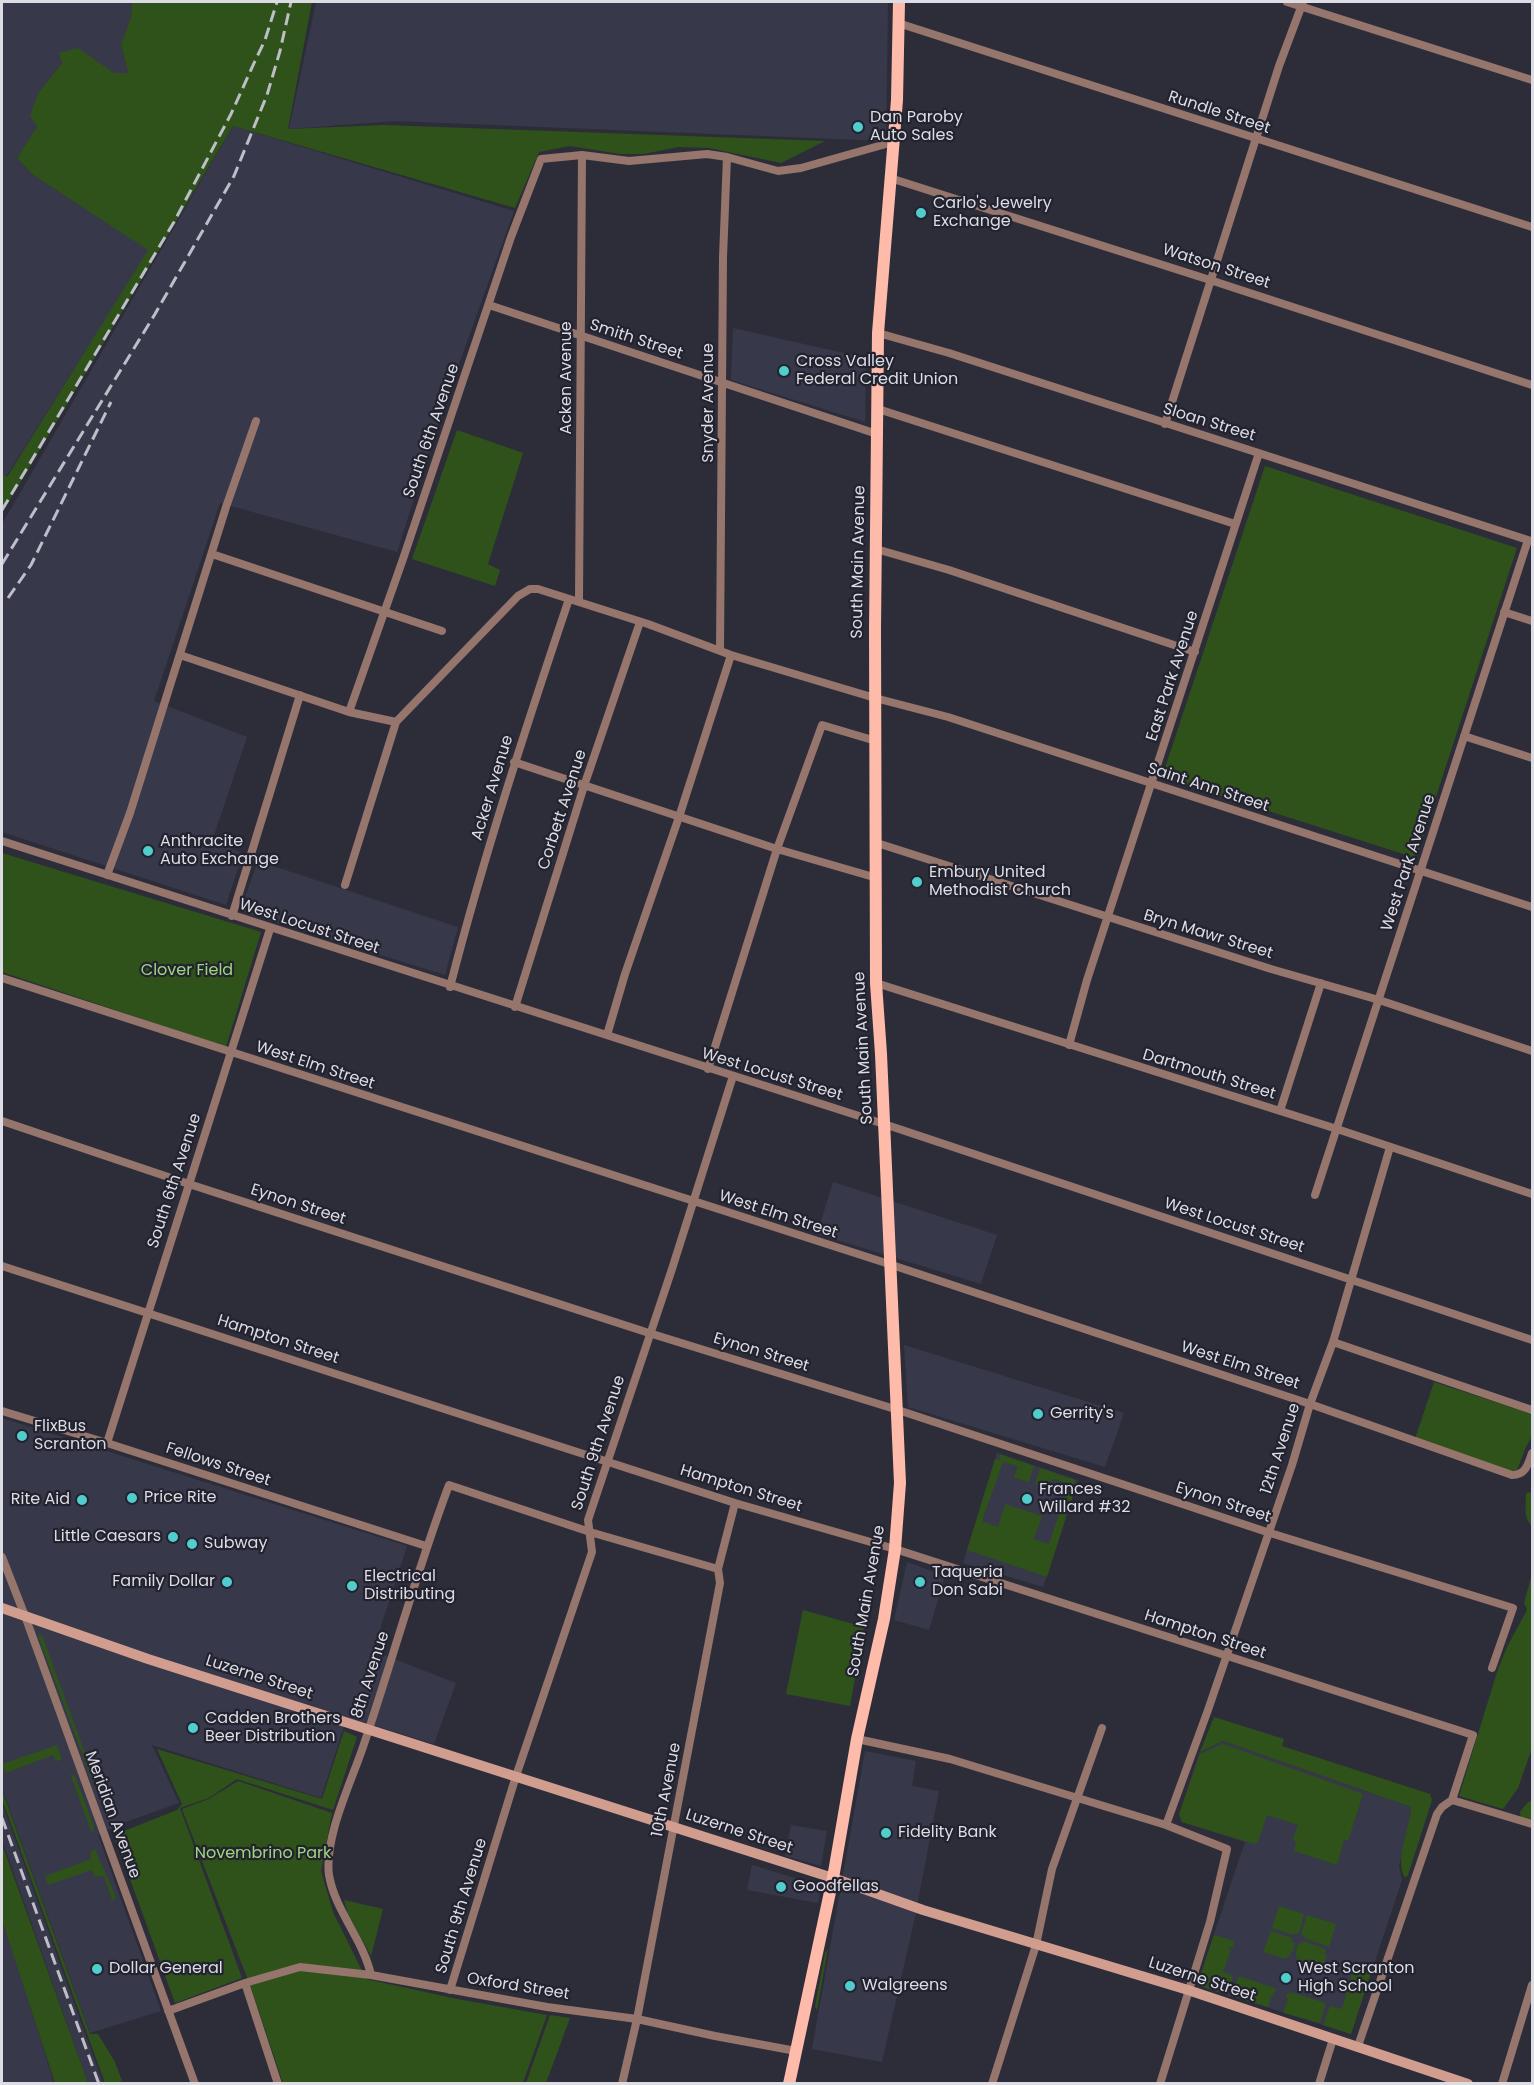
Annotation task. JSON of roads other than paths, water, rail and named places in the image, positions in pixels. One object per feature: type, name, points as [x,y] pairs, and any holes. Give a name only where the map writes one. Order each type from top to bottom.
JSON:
[{"type":"main road","name":"South Main Avenue","points":[[789,2084],[833,1878],[857,1739],[884,1619],[895,1549],[900,1483],[876,983],[875,698],[878,333],[897,100],[898,2]]},
{"type":"street","points":[[1287,2],[1302,4],[1533,80]]},
{"type":"street","points":[[1165,424],[1279,66],[1302,4]]},
{"type":"street","name":"Rundle Street","points":[[898,23],[1533,227]]},
{"type":"street","points":[[582,155],[629,161],[707,154],[778,171],[801,168],[893,142]]},
{"type":"street","name":"South 6th Avenue","points":[[349,712],[511,237],[541,159],[582,155]]},
{"type":"street","name":"Acken Avenue","points":[[579,602],[582,155]]},
{"type":"street","name":"Snyder Avenue","points":[[720,650],[723,257],[727,157]]},
{"type":"street","name":"Watson Street","points":[[890,178],[1533,385]]},
{"type":"street","name":"Smith Street","points":[[489,305],[877,434]]},
{"type":"street","name":"Sloan Street","points":[[878,333],[949,353],[1530,541]]},
{"type":"street","points":[[878,409],[1235,524]]},
{"type":"street","points":[[108,875],[256,421]]},
{"type":"street","name":"East Park Avenue","points":[[1069,1045],[1087,980],[1259,453]]},
{"type":"street","name":"West Park Avenue","points":[[1315,1195],[1504,612],[1530,541]]},
{"type":"street","points":[[876,549],[949,570],[1195,652]]},
{"type":"street","points":[[212,554],[442,631]]},
{"type":"street","name":"Saint Ann Street","points":[[396,723],[518,596],[530,589],[538,589],[731,655],[948,717],[1533,907]]},
{"type":"street","name":"Acker Avenue","points":[[450,987],[514,762],[569,599]]},
{"type":"street","points":[[1504,612],[1533,621]]},
{"type":"street","name":"Corbett Avenue","points":[[515,1007],[584,786],[640,622]]},
{"type":"street","points":[[180,655],[349,712],[396,723],[345,885]]},
{"type":"street","points":[[607,1035],[625,974],[731,655]]},
{"type":"street","points":[[232,916],[300,695]]},
{"type":"street","points":[[708,1069],[777,849],[822,725],[876,741]]},
{"type":"street","points":[[1464,736],[1533,758]]},
{"type":"street","points":[[514,762],[777,849],[877,878]]},
{"type":"street","name":"West Locust Street","points":[[2,841],[450,987],[884,1124],[1533,1340]]},
{"type":"street","name":"Bryn Mawr Street","points":[[877,843],[1378,1000],[1533,1052]]},
{"type":"street","name":"South 6th Avenue","points":[[107,1443],[270,928]]},
{"type":"street","name":"West Elm Street","points":[[2,978],[889,1264],[1310,1404],[1512,1475],[1519,1475],[1525,1471],[1533,1453]]},
{"type":"street","name":"Dartmouth Street","points":[[876,983],[1337,1129],[1533,1194]]},
{"type":"street","points":[[1280,1111],[1321,983]]},
{"type":"street","name":"South 9th Avenue","points":[[450,1990],[516,1776],[592,1552],[588,1520],[732,1076]]},
{"type":"street","name":"Eynon Street","points":[[2,1121],[649,1333],[898,1410],[1267,1532],[1513,1608],[1492,1668]]},
{"type":"street","name":"12th Avenue","points":[[1166,1825],[1208,1710],[1267,1532],[1292,1465],[1310,1404],[1333,1342],[1390,1147]]},
{"type":"street","name":"Hampton Street","points":[[2,1266],[735,1503],[895,1549],[1473,1735],[1452,1800]]},
{"type":"street","points":[[1333,1342],[1533,1410]]},
{"type":"street","name":"Fellows Street","points":[[2,1411],[426,1546]]},
{"type":"street","name":"8th Avenue","points":[[371,1975],[368,1959],[336,1899],[329,1873],[332,1835],[426,1546],[449,1485],[590,1532]]},
{"type":"street","name":"10th Avenue","points":[[622,2084],[637,2019],[720,1583],[718,1569],[735,1503]]},
{"type":"street","points":[[590,1532],[718,1569]]},
{"type":"street","name":"Meridian Avenue","points":[[2,1557],[195,2084]]},
{"type":"street","name":"Luzerne Street","points":[[2,1608],[142,1657],[674,1826],[923,1910],[1188,1990],[1358,2046],[1441,2079],[1468,2084]]},
{"type":"street","points":[[992,2084],[1036,1945],[1052,1869],[1102,1728]]},
{"type":"street","points":[[857,1739],[950,1759],[1166,1825],[1227,1849],[1210,1922],[1160,2084]]},
{"type":"street","points":[[1358,2046],[1437,1815],[1442,1807],[1452,1800],[1533,1824]]},
{"type":"street","name":"Oxford Street","points":[[168,2011],[245,1983],[300,1967],[371,1975],[547,2007],[637,2019],[796,2050]]},
{"type":"street","points":[[245,1983],[278,2084]]},
{"type":"street","points":[[1502,2084],[1533,1985]]},
{"type":"street","points":[[1320,2084],[1333,2038]]},
{"type":"railway","points":[[2,510],[174,222],[231,114],[265,40],[277,2]]},
{"type":"railway","points":[[2,564],[155,314],[234,176],[267,95],[291,2]]},
{"type":"railway","points":[[8,598],[31,565],[111,402]]},
{"type":"railway","points":[[2,1818],[99,2084]]},
{"type":"place","name":"Dan Paroby Auto Sales","points":[[858,127]]},
{"type":"place","name":"Carlo's Jewelry Exchange","points":[[921,213]]},
{"type":"place","name":"Cross Valley Federal Credit Union","points":[[784,371]]},
{"type":"place","name":"Anthracite Auto Exchange","points":[[148,851]]},
{"type":"place","name":"Embury United Methodist Church","points":[[917,882]]},
{"type":"place","name":"Gerrity's","points":[[1038,1414]]},
{"type":"place","name":"FlixBus Scranton","points":[[22,1436]]},
{"type":"place","name":"Price Rite","points":[[132,1498]]},
{"type":"place","name":"Frances Willard #32","points":[[1027,1499]]},
{"type":"place","name":"Rite Aid","points":[[82,1500]]},
{"type":"place","name":"Little Caesars","points":[[173,1537]]},
{"type":"place","name":"Subway","points":[[192,1544]]},
{"type":"place","name":"Family Dollar","points":[[227,1582]]},
{"type":"place","name":"Taqueria Don Sabi","points":[[920,1582]]},
{"type":"place","name":"Electrical Distributing","points":[[352,1586]]},
{"type":"place","name":"Cadden Brothers Beer Distribution","points":[[193,1728]]},
{"type":"place","name":"Fidelity Bank","points":[[886,1833]]},
{"type":"place","name":"Goodfellas","points":[[781,1887]]},
{"type":"place","name":"Dollar General","points":[[97,1969]]},
{"type":"place","name":"West Scranton High School","points":[[1286,1978]]},
{"type":"place","name":"Walgreens","points":[[850,1986]]},
{"type":"park label","name":"Clover Field","points":[[187,971]]},
{"type":"park label","name":"Novembrino Park","points":[[263,1854]]}]
